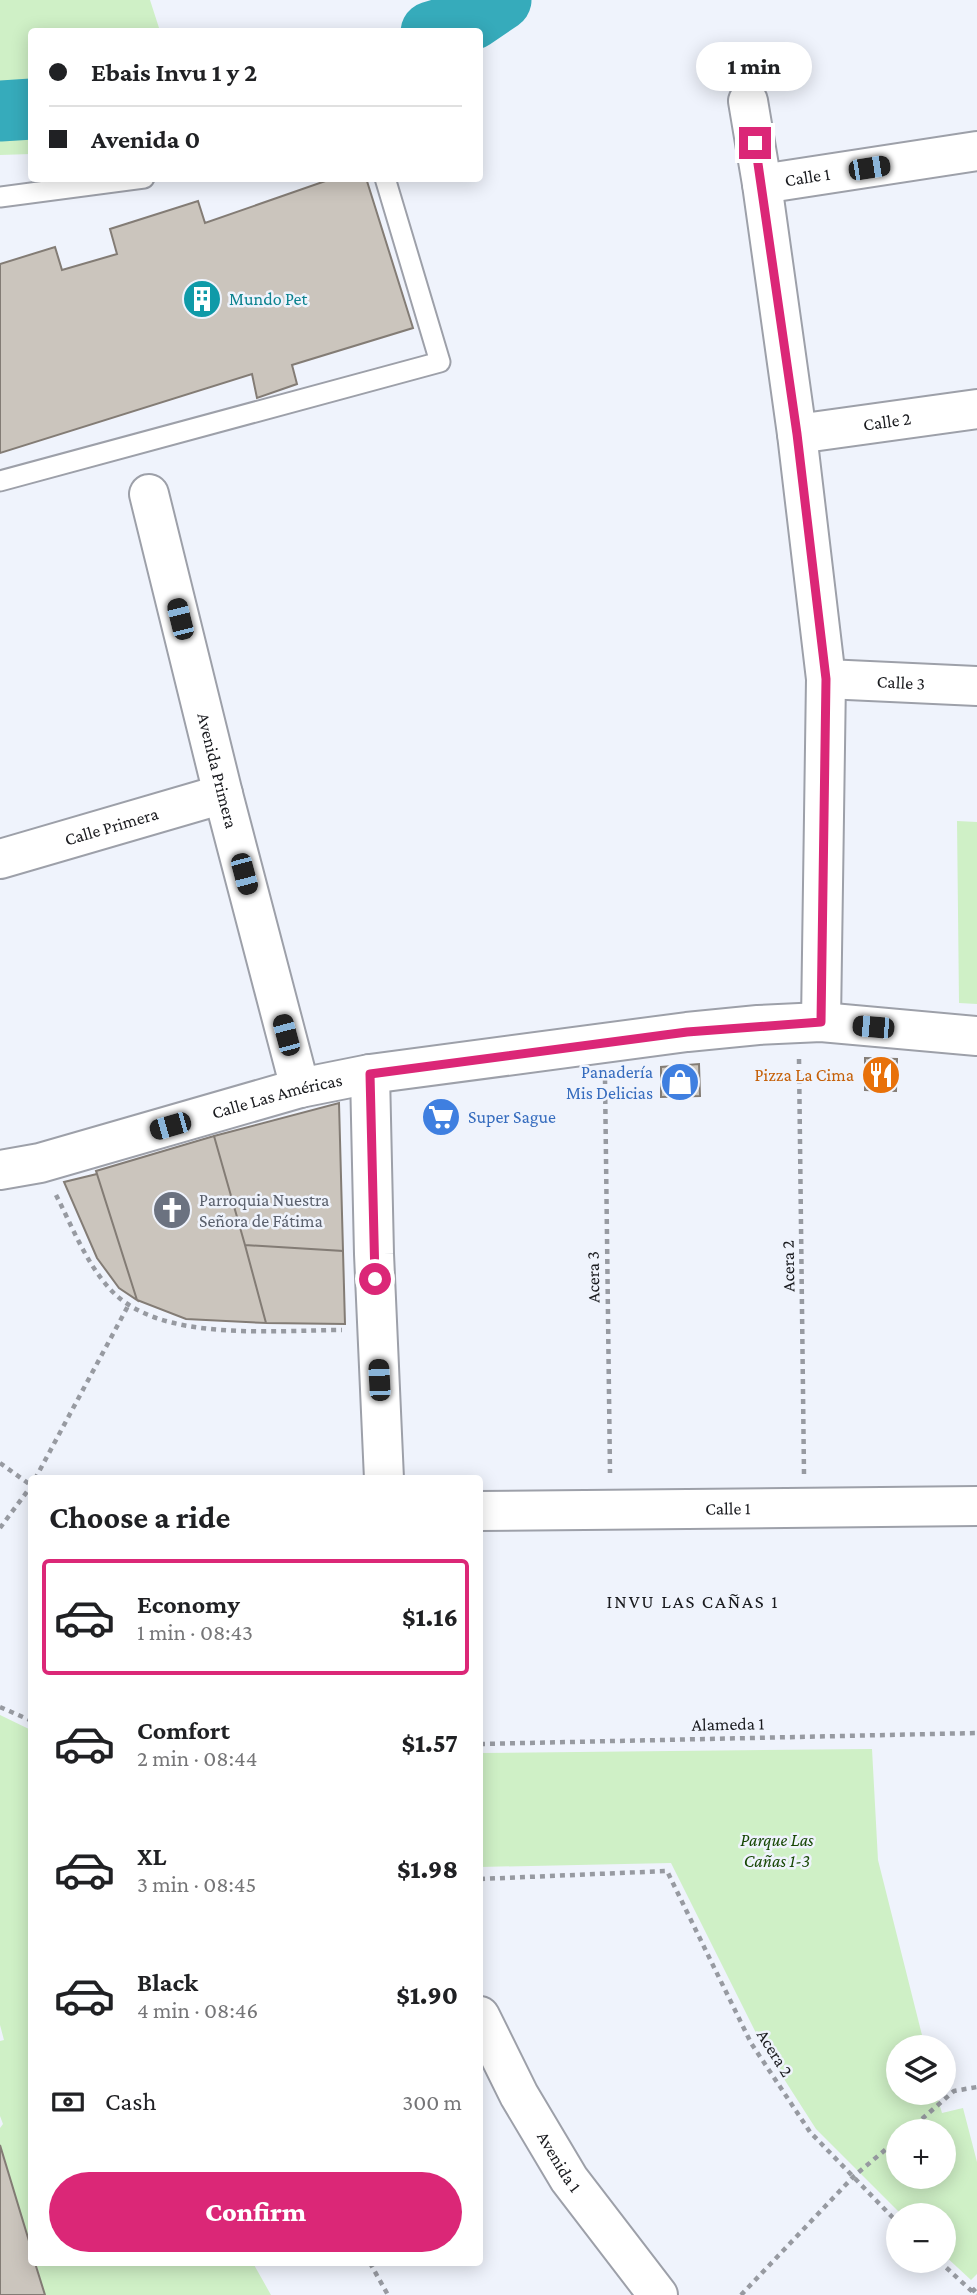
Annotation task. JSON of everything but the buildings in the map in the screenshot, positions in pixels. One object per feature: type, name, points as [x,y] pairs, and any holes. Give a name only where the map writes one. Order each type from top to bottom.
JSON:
[{"type":"street","points":[[748,101],[797,434],[826,679],[810,1023]]},
{"type":"street","name":"Calle 1","points":[[762,184],[977,151]]},
{"type":"street","name":"Calle 2","points":[[797,434],[977,409]]},
{"type":"street","name":"Avenida Primera","points":[[149,494],[223,794],[300,1088]]},
{"type":"street","name":"Calle 3","points":[[826,679],[977,686]]},
{"type":"street","name":"Calle Primera","points":[[0,859],[223,794]]},
{"type":"street","name":"Calle Las Américas","points":[[0,1170],[40,1163],[300,1088],[370,1074],[687,1032],[810,1023],[977,1036]]},
{"type":"street","points":[[370,1074],[384,1475]]},
{"type":"street","name":"Calle 1","points":[[483,1511],[977,1506]]},
{"type":"street","name":"Avenida 1","points":[[483,2021],[519,2095],[569,2179],[658,2295]]},
{"type":"lane","points":[[0,197],[114,182]]},
{"type":"lane","points":[[0,481],[440,362],[386,182]]},
{"type":"path","name":"Acera 2","points":[[805,1508],[810,1023]]},
{"type":"path","name":"Acera 3","points":[[604,1044],[610,1510]]},
{"type":"path","points":[[40,1163],[95,1269],[109,1289],[128,1306],[161,1321],[192,1328],[377,1330]]},
{"type":"path","points":[[37,1475],[128,1306]]},
{"type":"path","points":[[0,1463],[28,1484]]},
{"type":"path","points":[[0,1528],[28,1490]]},
{"type":"path","points":[[0,1707],[28,1719]]},
{"type":"path","name":"Alameda 1","points":[[483,1744],[977,1733]]},
{"type":"path","name":"Acera 2","points":[[483,1880],[667,1871],[751,2043],[810,2132],[886,2211]]},
{"type":"path","points":[[922,2119],[954,2091],[977,2087]]},
{"type":"path","points":[[741,2295],[853,2178],[886,2149]]},
{"type":"path","points":[[372,2266],[388,2295]]},
{"type":"path","points":[[952,2273],[974,2293],[977,2287]]},
{"type":"green space","points":[[0,0],[150,0],[159,28],[28,28],[28,154],[0,155]]},
{"type":"green space","points":[[957,821],[977,822],[977,1004],[959,1003]]},
{"type":"green space","points":[[0,1715],[28,1729],[28,2239],[0,2145],[0,2128],[3,2124],[0,2116],[0,2041],[4,2040],[0,2025]]},
{"type":"green space","name":"Parque Las Cañas 1-3","points":[[872,1749],[878,1860],[922,2035],[886,2035],[886,2105],[940,2105],[942,2113],[963,2108],[977,2162],[977,2274],[971,2280],[956,2266],[956,2203],[890,2203],[816,2129],[761,2043],[671,1863],[483,1867],[483,1753]]},
{"type":"green space","points":[[37,2266],[255,2266],[271,2295],[45,2295]]},
{"type":"waterway","points":[[444,28],[473,19],[501,0]]},
{"type":"waterway","points":[[0,111],[28,109]]},
{"type":"place","name":"Mundo Pet","points":[[202,299]]},
{"type":"place","name":"Pizza La Cima","points":[[881,1075]]},
{"type":"place","name":"Panadería Mis Delicias","points":[[680,1082]]},
{"type":"place","name":"Super Sague","points":[[441,1117]]},
{"type":"place","name":"Parroquia Nuestra Señora de Fátima","points":[[172,1210]]},
{"type":"district","name":"INVU LAS CAÑAS 1","points":[[693,1601]]},
{"type":"route","points":[[375,1279],[370,1074],[687,1032],[821,1022],[826,679],[797,434],[755,143]]}]
